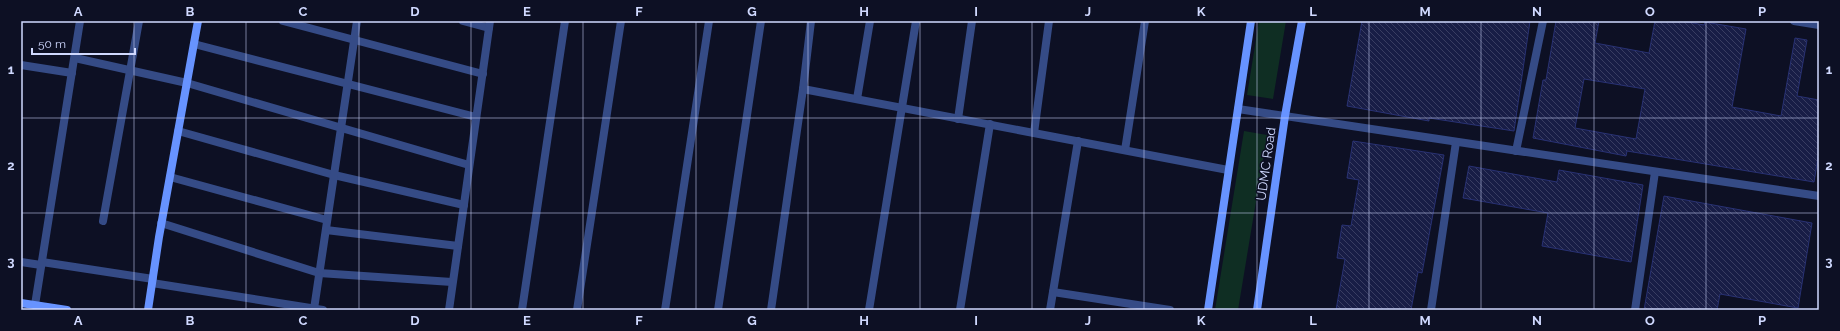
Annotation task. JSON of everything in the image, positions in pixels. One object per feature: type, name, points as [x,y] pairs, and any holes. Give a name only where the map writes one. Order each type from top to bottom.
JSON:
[{"type":"main road","points":[[148,310],[161,223],[198,21]]},
{"type":"main road","points":[[1208,310],[1251,21]]},
{"type":"main road","name":"UDMC Road","points":[[1257,310],[1302,21]]},
{"type":"main road","points":[[21,303],[67,310]]},
{"type":"street","points":[[35,305],[80,21]]},
{"type":"street","points":[[103,221],[139,21]]},
{"type":"street","points":[[284,21],[483,74]]},
{"type":"street","points":[[314,309],[357,21]]},
{"type":"street","points":[[449,310],[490,25],[463,21]]},
{"type":"street","points":[[522,310],[565,21]]},
{"type":"street","points":[[577,310],[621,21]]},
{"type":"street","points":[[665,310],[709,21]]},
{"type":"street","points":[[718,310],[761,21]]},
{"type":"street","points":[[772,310],[811,21]]},
{"type":"street","points":[[857,99],[870,21]]},
{"type":"street","points":[[869,310],[916,21]]},
{"type":"street","points":[[958,119],[972,21]]},
{"type":"street","points":[[1034,133],[1049,21]]},
{"type":"street","points":[[1125,150],[1145,21]]},
{"type":"street","points":[[1516,151],[1543,21]]},
{"type":"street","points":[[1794,21],[1819,25]]},
{"type":"street","points":[[194,44],[476,117]]},
{"type":"street","points":[[75,58],[187,83],[469,165]]},
{"type":"street","points":[[21,65],[72,73]]},
{"type":"street","points":[[803,89],[1228,170]]},
{"type":"street","points":[[1238,109],[1819,196]]},
{"type":"street","points":[[960,310],[990,124]]},
{"type":"street","points":[[178,131],[334,175],[464,205]]},
{"type":"street","points":[[1050,310],[1078,141]]},
{"type":"street","points":[[1431,310],[1456,142]]},
{"type":"street","points":[[1635,310],[1655,172]]},
{"type":"street","points":[[170,177],[327,220]]},
{"type":"street","points":[[161,223],[320,273],[452,282]]},
{"type":"street","points":[[326,230],[458,246]]},
{"type":"street","points":[[21,262],[153,281],[323,310]]},
{"type":"street","points":[[1053,292],[1170,310]]},
{"type":"green space","points":[[1259,21],[1286,21],[1273,99],[1247,95]]},
{"type":"green space","points":[[1244,131],[1267,135],[1238,310],[1215,310]]},
{"type":"building","points":[[1362,21],[1530,21],[1514,131],[1429,118],[1429,121],[1347,106]]},
{"type":"building","points":[[1556,21],[1599,21],[1595,43],[1649,53],[1655,21],[1682,21],[1704,25],[1705,22],[1746,29],[1732,107],[1781,116],[1795,38],[1807,40],[1797,96],[1819,100],[1819,152],[1814,182],[1627,151],[1626,156],[1533,138],[1543,80],[1546,80]],"holes":[[[1584,79],[1645,89],[1636,139],[1575,128]]]},
{"type":"building","points":[[1353,141],[1444,155],[1422,273],[1418,272],[1411,310],[1336,310],[1345,259],[1337,258],[1342,225],[1351,226],[1359,180],[1347,178]]},
{"type":"building","points":[[1469,166],[1557,182],[1559,170],[1643,185],[1631,262],[1542,246],[1548,213],[1463,198]]},
{"type":"building","points":[[1664,196],[1812,223],[1798,308],[1720,294],[1717,310],[1644,310]]}]
